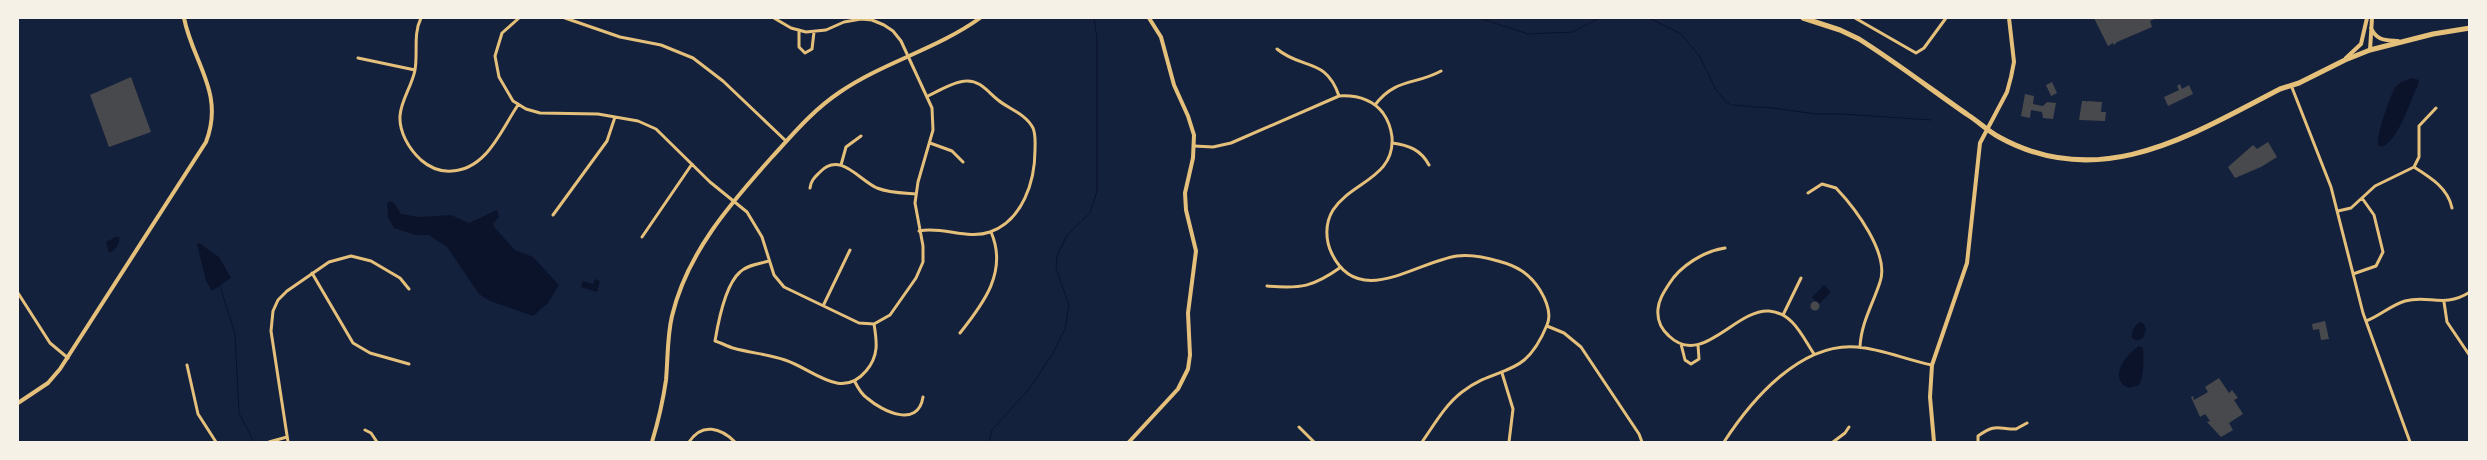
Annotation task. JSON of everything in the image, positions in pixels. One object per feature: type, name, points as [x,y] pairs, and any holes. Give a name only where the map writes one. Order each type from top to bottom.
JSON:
[{"type":"main road","points":[[1803,18],[1840,30],[1859,39],[1998,137],[2016,145],[2052,155],[2088,160],[2126,157],[2179,140],[2290,85],[2299,83],[2344,60],[2370,50],[2470,28]]},
{"type":"street","points":[[18,403],[48,384],[68,358],[201,151],[210,133],[213,114],[212,95],[184,18]]},
{"type":"street","points":[[421,18],[416,34],[415,70],[401,108],[401,127],[415,155],[425,164],[436,169],[458,171],[479,162],[488,152],[518,105]]},
{"type":"street","points":[[519,18],[502,33],[495,56],[502,85],[518,105],[540,113],[580,112],[615,117],[638,121],[656,129],[733,200],[756,224],[774,276],[784,287],[824,304],[859,323],[874,324],[890,315],[920,272],[924,253],[916,212],[916,194],[930,143],[934,119],[928,96],[909,56],[893,31],[872,20],[852,20],[814,32],[799,30],[774,18]]},
{"type":"street","points":[[565,18],[571,18],[620,37],[661,45],[693,58],[723,81],[786,141]]},
{"type":"street","points":[[652,442],[662,403],[669,333],[677,300],[703,244],[733,200],[812,114],[839,92],[866,76],[956,34],[980,18]]},
{"type":"street","points":[[1130,442],[1178,389],[1188,369],[1190,355],[1188,313],[1196,251],[1186,210],[1185,193],[1194,146],[1192,125],[1174,85],[1161,37],[1149,18]]},
{"type":"street","points":[[1857,18],[1916,53],[1924,48],[1946,18]]},
{"type":"street","points":[[1934,442],[1930,397],[1932,365],[1967,263],[1972,235],[1977,154],[1986,127],[2007,92],[2011,77],[2014,62],[2009,18]]},
{"type":"street","points":[[2344,60],[2361,44],[2367,18]]},
{"type":"street","points":[[2370,50],[2372,18]]},
{"type":"street","points":[[2371,28],[2374,36],[2380,40],[2401,42]]},
{"type":"street","points":[[799,30],[798,47],[805,53],[812,49],[814,32]]},
{"type":"street","points":[[1278,49],[1286,55],[1322,70],[1333,82],[1339,96]]},
{"type":"street","points":[[358,58],[415,70]]},
{"type":"street","points":[[1375,105],[1385,93],[1397,85],[1441,71]]},
{"type":"street","points":[[919,231],[937,228],[974,235],[991,232],[1002,225],[1016,210],[1030,189],[1035,166],[1033,128],[1025,118],[1004,105],[975,81],[960,81],[928,96]]},
{"type":"street","points":[[2290,85],[2328,180],[2338,211],[2366,321],[2410,442]]},
{"type":"street","points":[[1194,146],[1213,146],[1231,143],[1339,96],[1358,97],[1375,105],[1388,122],[1392,143],[1389,157],[1382,170],[1340,202],[1330,216],[1327,229],[1328,244],[1333,256],[1342,267],[1358,278],[1377,281],[1457,256],[1480,256],[1510,264],[1528,274],[1543,295],[1549,312],[1547,326],[1528,358],[1462,392],[1446,409],[1422,442]]},
{"type":"street","points":[[2338,211],[2350,208],[2375,186],[2414,167],[2419,157],[2419,126],[2436,108]]},
{"type":"street","points":[[552,215],[607,141],[615,117]]},
{"type":"street","points":[[841,165],[846,147],[861,136]]},
{"type":"street","points":[[930,143],[952,152],[963,162]]},
{"type":"street","points":[[1392,143],[1415,149],[1429,165]]},
{"type":"street","points":[[642,237],[692,164]]},
{"type":"street","points":[[810,188],[813,178],[823,168],[841,165],[879,189],[916,194]]},
{"type":"street","points":[[2414,167],[2438,183],[2451,201],[2452,208]]},
{"type":"street","points":[[1808,193],[1822,184],[1836,188],[1880,253],[1882,276],[1863,323],[1860,347]]},
{"type":"street","points":[[2353,274],[2376,266],[2383,252],[2374,215],[2362,198]]},
{"type":"street","points":[[960,333],[985,301],[995,273],[997,252],[991,232]]},
{"type":"street","points":[[1725,248],[1707,252],[1681,270],[1661,297],[1658,310],[1660,324],[1669,337],[1681,344],[1698,345],[1754,313],[1769,311],[1783,315],[1797,327],[1814,354]]},
{"type":"street","points":[[824,304],[850,250]]},
{"type":"street","points":[[288,442],[271,331],[271,318],[275,306],[282,295],[312,273],[339,258],[361,258],[400,278],[409,289]]},
{"type":"street","points":[[769,261],[746,268],[735,278],[717,321],[715,341],[731,348],[785,360],[835,384],[846,385],[855,382],[876,356],[877,342],[874,324]]},
{"type":"street","points":[[1267,286],[1291,288],[1307,286],[1322,280],[1342,267]]},
{"type":"street","points":[[312,273],[353,342],[370,353],[409,364]]},
{"type":"street","points":[[1783,315],[1801,278]]},
{"type":"street","points":[[2366,321],[2404,301],[2444,302],[2454,300],[2470,292]]},
{"type":"street","points":[[18,293],[50,343],[68,358]]},
{"type":"street","points":[[2444,302],[2447,322],[2470,356]]},
{"type":"street","points":[[1547,326],[1564,333],[1581,347],[1639,434],[1642,442]]},
{"type":"street","points":[[1681,344],[1685,360],[1691,364],[1699,359],[1698,345]]},
{"type":"street","points":[[1724,442],[1749,406],[1792,368],[1814,354],[1835,347],[1860,347],[1932,365]]},
{"type":"street","points":[[187,365],[198,414],[216,442]]},
{"type":"street","points":[[1502,373],[1513,409],[1509,442]]},
{"type":"street","points":[[855,382],[868,399],[897,415],[906,415],[916,411],[921,405],[923,397]]},
{"type":"street","points":[[1978,442],[1978,436],[1990,428],[1999,426],[2016,430],[2027,423]]},
{"type":"street","points":[[1298,427],[1314,442]]},
{"type":"street","points":[[1833,442],[1845,433],[1849,427]]},
{"type":"street","points":[[689,442],[695,435],[713,429],[726,433],[735,442]]},
{"type":"street","points":[[365,430],[371,433],[377,442]]},
{"type":"street","points":[[268,442],[286,437]]},
{"type":"water","points":[[2412,78],[2419,80],[2418,85],[2398,129],[2388,143],[2382,147],[2378,145],[2379,134],[2393,92],[2398,84]]},
{"type":"water","points":[[390,201],[394,203],[401,214],[419,217],[451,215],[469,223],[497,210],[499,217],[493,224],[495,228],[515,250],[533,257],[559,285],[548,303],[533,316],[490,301],[479,294],[447,247],[429,235],[415,235],[394,228],[388,218],[387,203]]},
{"type":"water","points":[[119,237],[118,244],[109,253],[106,242]]},
{"type":"water","points":[[199,243],[219,257],[231,278],[212,291],[206,281],[197,244]]},
{"type":"water","points":[[595,279],[600,281],[597,292],[581,287],[583,281],[593,284]]},
{"type":"water","points":[[1824,285],[1831,292],[1819,304],[1812,297]]},
{"type":"water","points":[[2140,322],[2144,324],[2146,329],[2143,338],[2137,341],[2132,338],[2132,333]]},
{"type":"water","points":[[2139,346],[2143,348],[2142,377],[2139,385],[2129,388],[2119,379],[2119,373],[2124,360]]},
{"type":"building","points":[[2094,18],[2157,18],[2150,21],[2152,27],[2108,46]]},
{"type":"building","points":[[131,77],[151,132],[109,147],[90,95]]},
{"type":"building","points":[[2052,82],[2057,93],[2051,96],[2046,85]]},
{"type":"building","points":[[2180,84],[2182,89],[2189,85],[2193,94],[2168,106],[2164,97],[2179,90],[2177,86]]},
{"type":"building","points":[[2025,94],[2034,96],[2033,104],[2043,106],[2047,102],[2056,103],[2053,119],[2043,118],[2042,112],[2031,110],[2030,118],[2021,116]]},
{"type":"building","points":[[2082,101],[2086,101],[2086,103],[2087,101],[2102,102],[2101,112],[2106,112],[2105,121],[2079,120]]},
{"type":"building","points":[[2268,142],[2277,157],[2261,167],[2235,178],[2228,167],[2253,145],[2257,149]]},
{"type":"building","points":[[1815,301],[1820,306],[1815,311],[1810,306]]},
{"type":"building","points":[[2325,321],[2329,339],[2321,340],[2319,329],[2313,330],[2312,324]]},
{"type":"building","points":[[2219,378],[2229,393],[2232,390],[2238,398],[2234,400],[2243,414],[2229,423],[2233,430],[2221,437],[2207,422],[2210,421],[2205,414],[2200,417],[2191,397],[2193,396],[2194,400],[2208,392],[2205,387]]},
{"type":"waterway","points":[[989,442],[992,430],[1029,389],[1052,355],[1065,329],[1069,305],[1056,268],[1057,256],[1067,235],[1090,213],[1097,191],[1097,39],[1094,18]]},
{"type":"waterway","points":[[1479,18],[1528,34],[1573,32],[1599,18]]},
{"type":"waterway","points":[[1649,18],[1681,34],[1700,57],[1715,88],[1725,101],[1731,105],[1816,114],[1931,120]]},
{"type":"waterway","points":[[220,286],[235,334],[239,413],[254,442]]}]
